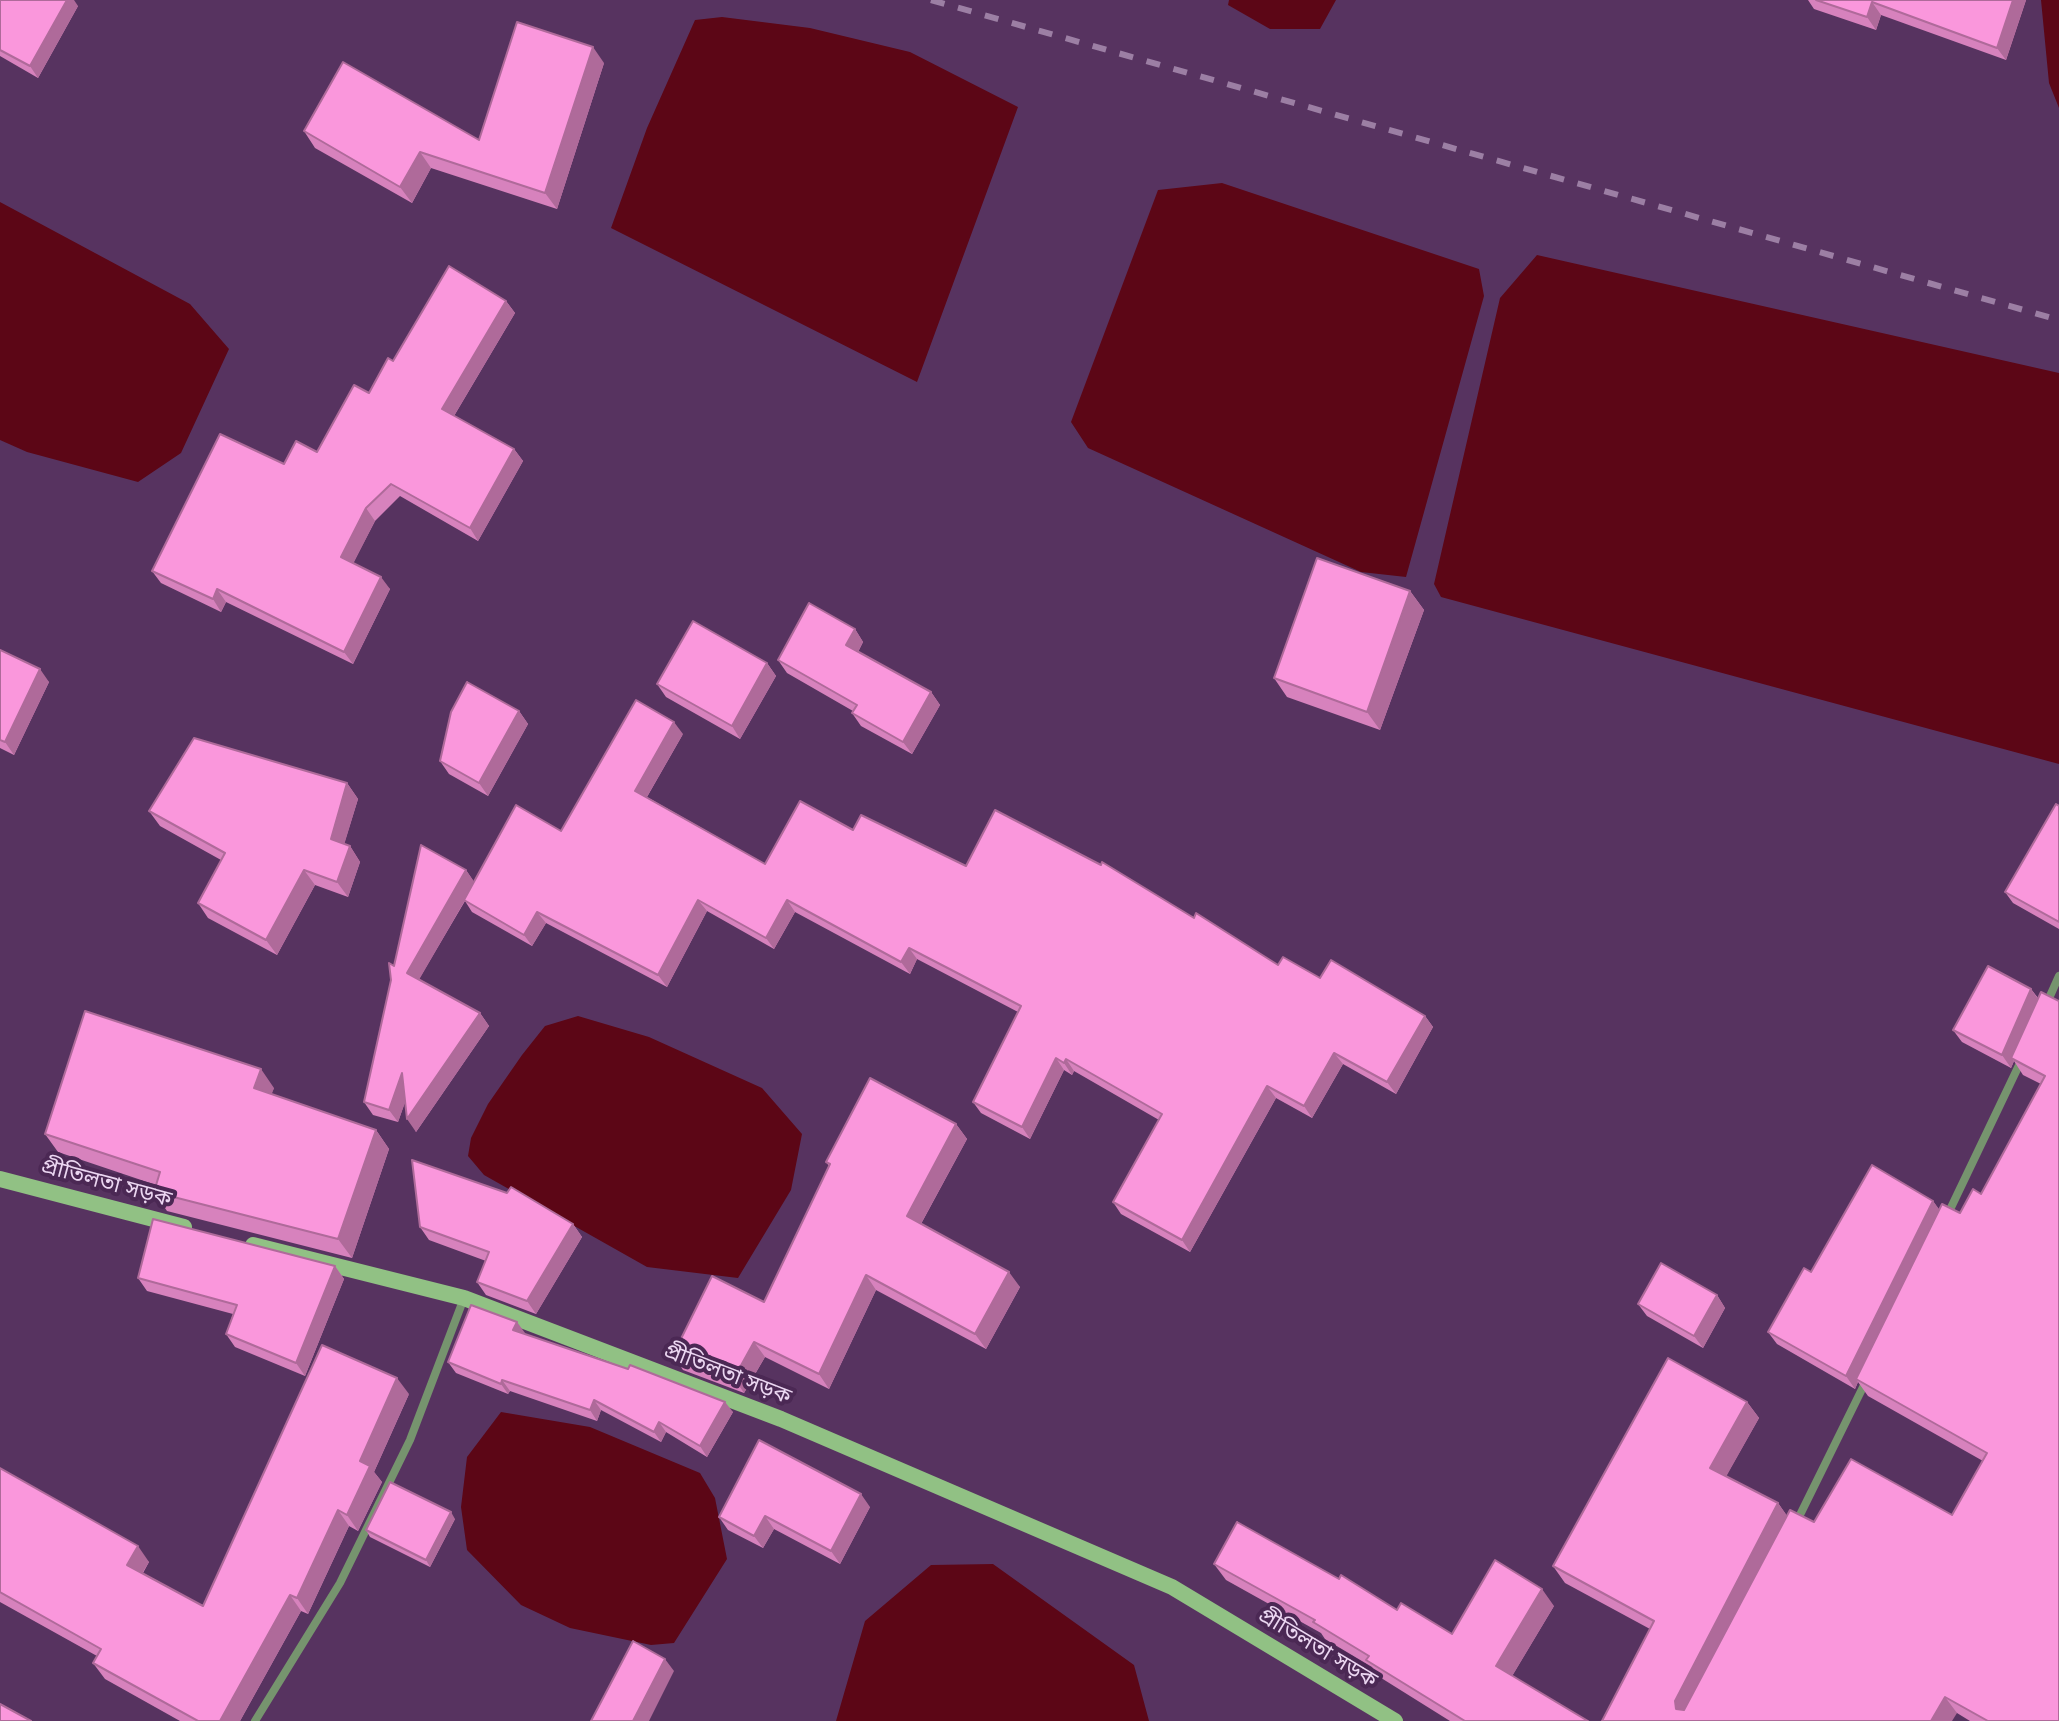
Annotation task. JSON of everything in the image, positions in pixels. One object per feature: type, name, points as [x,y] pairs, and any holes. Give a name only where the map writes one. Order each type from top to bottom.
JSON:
[{"type":"main road","name":"প্রীতিলতা সড়ক","points":[[0,1179],[202,1232]]},
{"type":"main road","name":"প্রীতিলতা সড়ক","points":[[233,1240],[464,1298],[781,1419],[1172,1587],[1395,1721]]},
{"type":"street","points":[[2041,1017],[2059,976]]},
{"type":"street","points":[[1939,1233],[2029,1044]]},
{"type":"street","points":[[255,1721],[340,1583],[410,1440],[464,1298]]},
{"type":"street","points":[[1792,1532],[1872,1368]]},
{"type":"shaded area","points":[[1229,0],[1336,0],[1320,29],[1270,29],[1228,5]]},
{"type":"shaded area","points":[[2041,0],[2059,0],[2059,108],[2049,83]]},
{"type":"shaded area","points":[[722,17],[810,28],[910,52],[1018,107],[917,382],[611,228],[647,128],[695,20]]},
{"type":"shaded area","points":[[1222,183],[1479,269],[1484,296],[1406,577],[1361,572],[1088,448],[1071,422],[1158,190]]},
{"type":"shaded area","points":[[0,202],[190,304],[229,349],[181,453],[138,482],[27,452],[0,440]]},
{"type":"shaded area","points":[[1537,255],[2059,373],[2059,764],[1441,597],[1434,584],[1500,298]]},
{"type":"shaded area","points":[[578,1016],[649,1037],[762,1088],[802,1134],[791,1190],[738,1278],[647,1267],[484,1175],[468,1156],[471,1138],[488,1104],[522,1055],[545,1026]]},
{"type":"shaded area","points":[[501,1412],[590,1427],[700,1473],[715,1498],[727,1559],[674,1643],[651,1645],[570,1628],[521,1605],[467,1550],[461,1507],[467,1457]]},
{"type":"shaded area","points":[[993,1564],[1134,1665],[1149,1721],[836,1721],[865,1621],[931,1565]]},
{"type":"building","points":[[0,0],[67,0],[30,66],[0,50]]},
{"type":"building","points":[[1816,0],[2013,0],[1997,48],[1872,2],[1867,17]]},
{"type":"building","points":[[517,22],[593,47],[545,193],[420,152],[400,187],[304,131],[343,62],[479,140]]},
{"type":"building","points":[[449,266],[506,301],[442,409],[514,449],[470,528],[391,484],[366,508],[341,557],[381,577],[344,652],[217,589],[213,599],[152,571],[220,434],[284,464],[296,441],[317,452],[354,385],[369,393],[388,358],[393,361]]},
{"type":"building","points":[[1317,558],[1410,591],[1367,712],[1274,678]]},
{"type":"building","points":[[809,603],[855,629],[846,645],[931,692],[903,742],[852,713],[857,705],[778,660]]},
{"type":"building","points":[[693,621],[767,663],[732,726],[657,684]]},
{"type":"building","points":[[0,650],[40,669],[5,742],[0,740]]},
{"type":"building","points":[[467,682],[519,711],[479,783],[440,761],[451,712]]},
{"type":"building","points":[[636,700],[674,722],[635,791],[765,864],[800,801],[853,830],[861,815],[966,866],[995,810],[1101,865],[1102,862],[1194,918],[1196,913],[1278,965],[1283,957],[1320,978],[1331,960],[1425,1016],[1387,1082],[1334,1053],[1304,1106],[1267,1086],[1182,1240],[1113,1202],[1162,1114],[1066,1059],[1064,1063],[1056,1058],[1022,1127],[973,1102],[1021,1006],[909,948],[901,962],[787,900],[766,938],[698,900],[658,975],[537,912],[524,935],[464,900],[516,805],[561,831]]},
{"type":"building","points":[[194,738],[347,783],[331,839],[350,846],[337,882],[304,870],[266,940],[198,903],[225,853],[149,811]]},
{"type":"building","points":[[2056,804],[2059,806],[2059,922],[2005,892]]},
{"type":"building","points":[[421,845],[466,870],[407,973],[480,1013],[407,1119],[402,1073],[389,1110],[364,1102],[391,980],[389,963],[394,966]]},
{"type":"building","points":[[1988,966],[2031,989],[2002,1055],[1953,1030]]},
{"type":"building","points":[[2041,992],[2059,1001],[2059,1721],[1988,1721],[1945,1697],[1931,1721],[1602,1721],[1654,1621],[1553,1566],[1668,1358],[1747,1402],[1710,1468],[1778,1503],[1675,1701],[1676,1709],[1684,1710],[1790,1510],[1814,1522],[1851,1459],[1952,1515],[1987,1453],[1856,1379],[1942,1204],[1960,1213],[1973,1189],[1981,1194],[2045,1076],[2011,1058]]},
{"type":"building","points":[[85,1011],[261,1069],[254,1088],[376,1130],[338,1239],[154,1192],[160,1172],[45,1134]]},
{"type":"building","points":[[870,1078],[956,1124],[907,1216],[1009,1272],[975,1334],[866,1275],[819,1374],[754,1342],[734,1378],[673,1355],[712,1276],[764,1302],[830,1164],[826,1162]]},
{"type":"building","points":[[412,1160],[507,1193],[511,1187],[573,1224],[527,1301],[477,1282],[489,1252],[420,1227]]},
{"type":"building","points":[[1872,1165],[1933,1201],[1846,1376],[1768,1332],[1804,1268],[1811,1272]]},
{"type":"building","points":[[153,1219],[335,1266],[296,1363],[226,1334],[237,1305],[138,1278]]},
{"type":"building","points":[[1661,1263],[1717,1295],[1694,1336],[1638,1304]]},
{"type":"building","points":[[471,1305],[517,1322],[513,1330],[628,1369],[630,1365],[725,1402],[700,1446],[659,1422],[654,1432],[594,1400],[590,1410],[502,1380],[501,1384],[448,1362]]},
{"type":"building","points":[[322,1345],[397,1378],[360,1461],[370,1466],[347,1515],[338,1510],[297,1598],[290,1595],[220,1721],[198,1721],[93,1663],[101,1649],[0,1592],[0,1468],[138,1546],[127,1565],[203,1606]]},
{"type":"building","points":[[759,1440],[861,1494],[831,1551],[765,1516],[754,1536],[719,1517]]},
{"type":"building","points":[[390,1482],[451,1512],[426,1560],[366,1530]]},
{"type":"building","points":[[1237,1522],[1339,1579],[1341,1575],[1397,1610],[1401,1603],[1452,1634],[1495,1560],[1542,1589],[1496,1666],[1588,1721],[1465,1721],[1366,1660],[1369,1656],[1313,1622],[1315,1620],[1214,1564]]},
{"type":"building","points":[[633,1641],[665,1659],[633,1721],[591,1721]]},
{"type":"building","points":[[0,1704],[31,1721],[0,1721]]},
{"type":"railway","points":[[931,0],[2059,320]]}]
